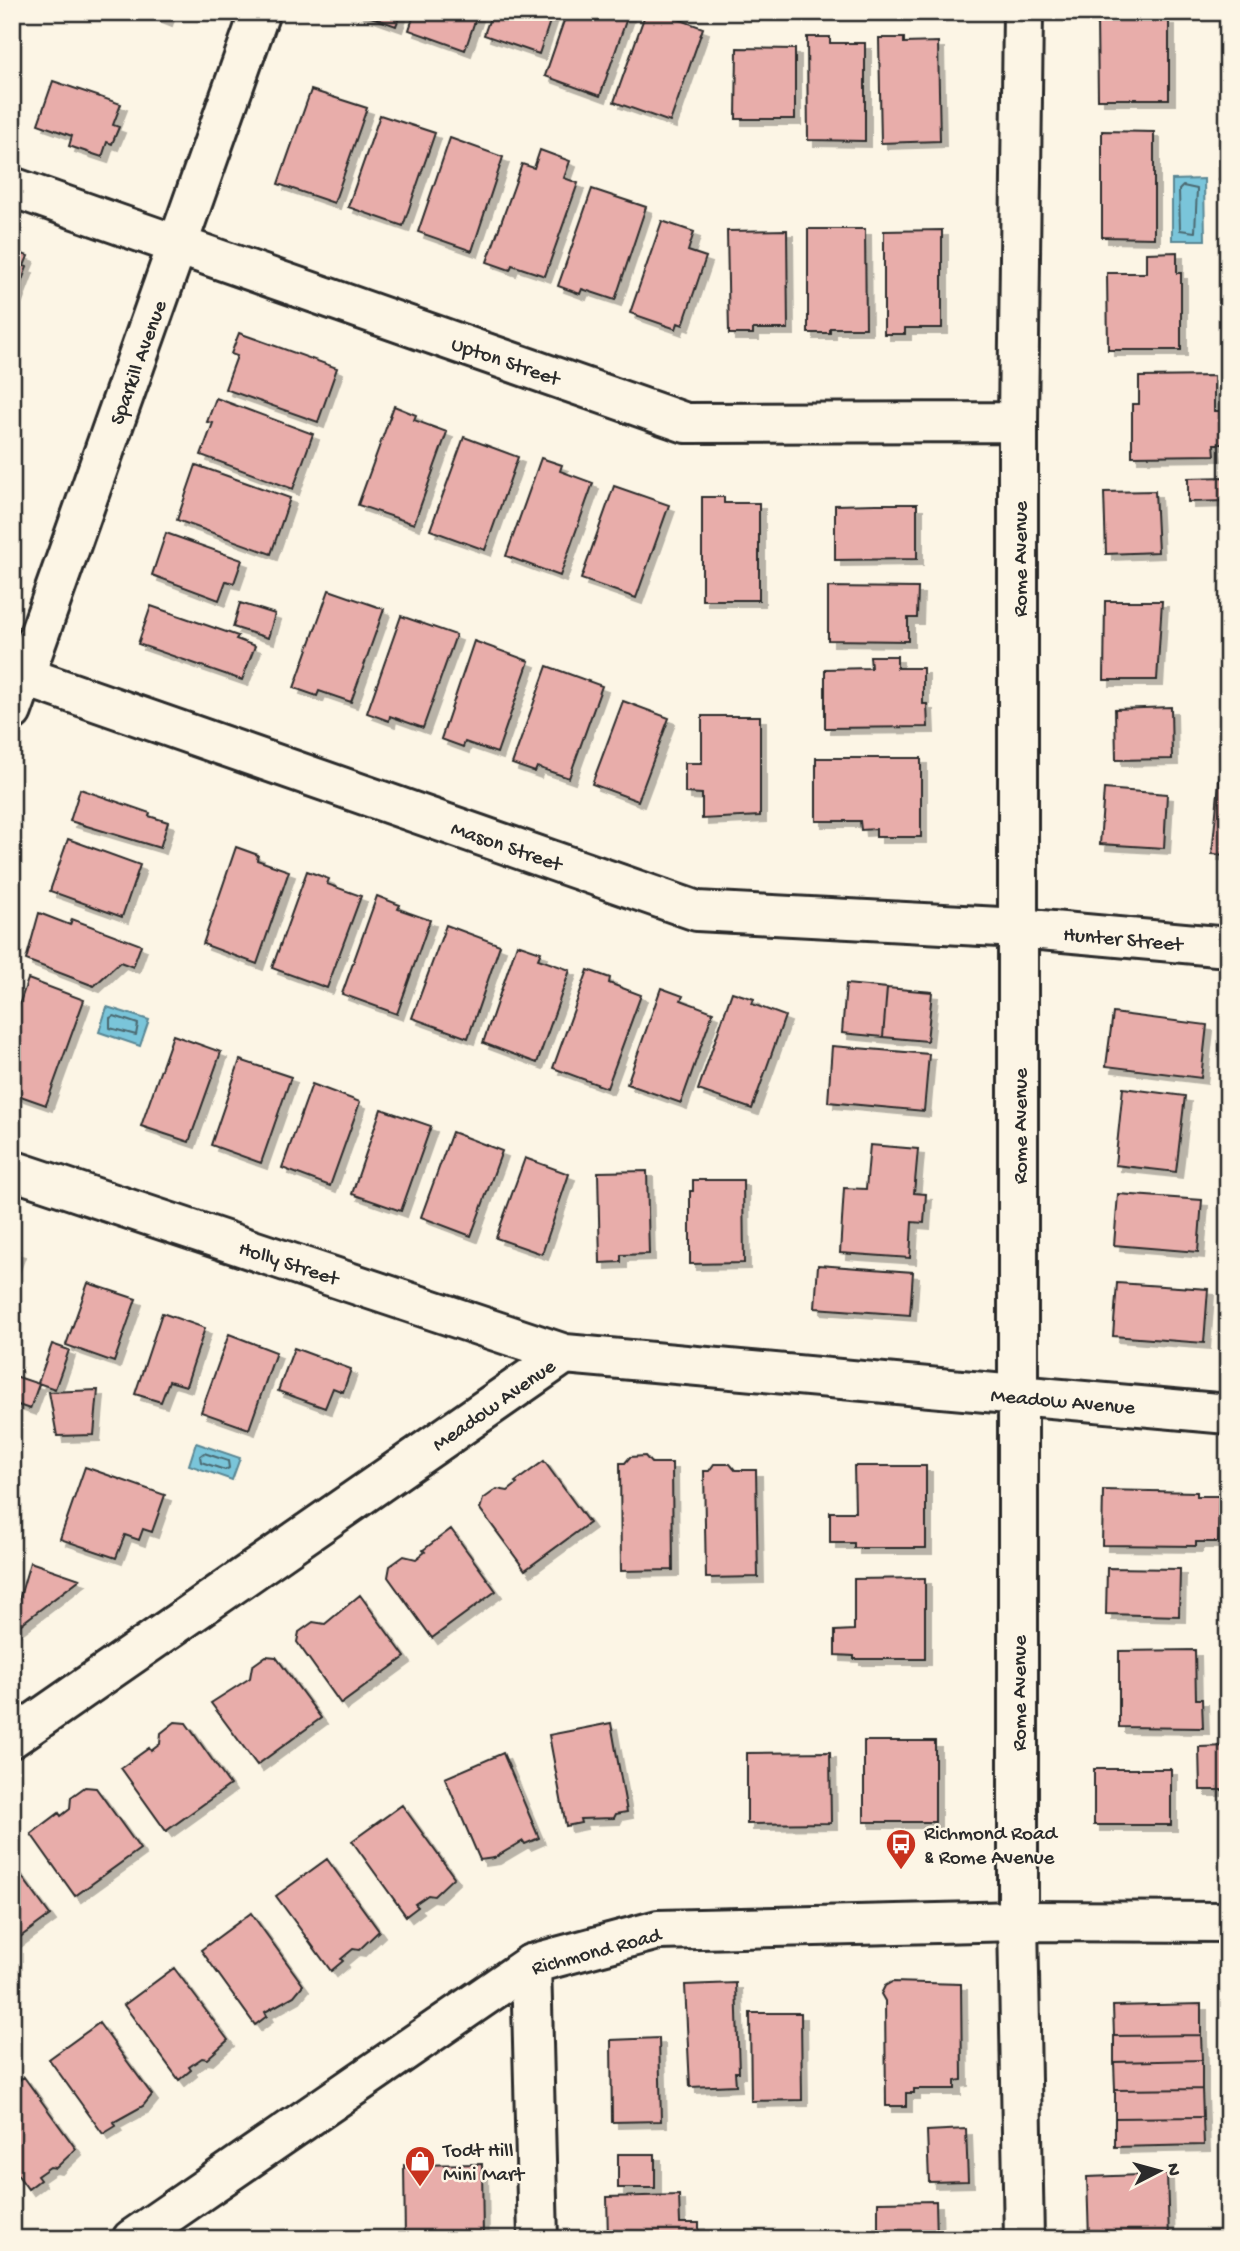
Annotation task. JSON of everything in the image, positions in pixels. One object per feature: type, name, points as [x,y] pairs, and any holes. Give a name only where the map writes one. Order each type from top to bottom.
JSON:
[{"type":"street","name":"Sparkill Avenue","points":[[16,687],[178,246],[260,12]]},
{"type":"street","name":"Rome Avenue","points":[[1023,12],[1018,422],[1018,1921],[1024,2239]]},
{"type":"street","name":"Upton Street","points":[[12,187],[686,423],[1018,422]]},
{"type":"street","name":"Mason Street","points":[[16,687],[696,911],[1019,928]]},
{"type":"street","name":"Hunter Street","points":[[1019,928],[1228,947]]},
{"type":"street","name":"Holly Street","points":[[12,1170],[565,1354]]},
{"type":"street","name":"Meadow Avenue","points":[[12,1738],[565,1354],[1228,1414]]},
{"type":"street","name":"Richmond Road","points":[[132,2239],[531,1964],[658,1930],[1018,1921],[1228,1922]]},
{"type":"street","points":[[531,1964],[538,2239]]},
{"type":"water","points":[[1204,179],[1205,240],[1172,240],[1172,180]]},
{"type":"water","points":[[107,1007],[149,1020],[140,1046],[99,1032]]},
{"type":"water","points":[[196,1443],[240,1458],[232,1480],[189,1465]]},
{"type":"building","points":[[146,12],[169,12],[166,20]]},
{"type":"building","points":[[357,12],[401,12],[396,26]]},
{"type":"building","points":[[415,12],[478,12],[465,50],[409,30]]},
{"type":"building","points":[[492,12],[553,12],[539,54],[484,35]]},
{"type":"building","points":[[567,12],[629,12],[600,96],[545,76]]},
{"type":"building","points":[[646,12],[671,12],[670,16],[703,28],[670,122],[614,102]]},
{"type":"building","points":[[1097,19],[1169,19],[1169,99],[1098,99]]},
{"type":"building","points":[[807,37],[830,37],[830,43],[865,43],[865,141],[808,140]]},
{"type":"building","points":[[879,38],[904,38],[904,43],[938,42],[940,141],[881,143]]},
{"type":"building","points":[[737,48],[795,49],[795,119],[736,119]]},
{"type":"building","points":[[53,81],[121,104],[113,125],[119,127],[112,144],[107,142],[102,157],[69,146],[72,136],[38,124]]},
{"type":"building","points":[[311,90],[367,108],[334,203],[278,184]]},
{"type":"building","points":[[380,115],[435,133],[403,226],[348,207]]},
{"type":"building","points":[[1228,116],[1228,134],[1221,130]]},
{"type":"building","points":[[1102,131],[1154,132],[1154,238],[1102,237]]},
{"type":"building","points":[[450,138],[503,157],[472,251],[418,232]]},
{"type":"building","points":[[540,150],[570,161],[564,178],[578,183],[545,276],[512,265],[510,270],[487,262],[522,164],[534,168]]},
{"type":"building","points":[[1228,161],[1228,184],[1219,179]]},
{"type":"building","points":[[592,189],[646,207],[615,300],[582,289],[580,294],[558,286]]},
{"type":"building","points":[[662,221],[694,232],[688,251],[706,257],[683,325],[678,323],[676,329],[630,313]]},
{"type":"building","points":[[808,229],[865,229],[866,328],[830,328],[830,333],[808,333]]},
{"type":"building","points":[[787,230],[788,329],[753,329],[753,334],[729,334],[727,231]]},
{"type":"building","points":[[942,230],[942,328],[905,328],[905,334],[884,334],[884,231]]},
{"type":"building","points":[[12,250],[28,256],[24,266],[27,267],[13,304]]},
{"type":"building","points":[[1177,252],[1177,273],[1181,273],[1181,350],[1108,350],[1107,273],[1146,273],[1146,253]]},
{"type":"building","points":[[239,333],[337,368],[318,422],[225,389],[237,356],[231,354]]},
{"type":"building","points":[[1214,376],[1214,411],[1228,411],[1228,444],[1214,444],[1215,455],[1132,456],[1132,404],[1139,404],[1139,377]]},
{"type":"building","points":[[216,398],[313,434],[293,489],[201,455],[213,423],[207,422]]},
{"type":"building","points":[[394,406],[416,415],[414,420],[447,432],[414,524],[358,505]]},
{"type":"building","points":[[464,437],[518,457],[485,550],[430,530]]},
{"type":"building","points":[[541,458],[562,465],[560,471],[593,483],[560,576],[506,556]]},
{"type":"building","points":[[196,465],[290,498],[271,554],[177,520]]},
{"type":"building","points":[[1228,477],[1227,501],[1188,502],[1188,478]]},
{"type":"building","points":[[614,486],[669,505],[636,598],[581,579]]},
{"type":"building","points":[[1155,491],[1158,552],[1106,554],[1104,492]]},
{"type":"building","points":[[702,497],[724,497],[724,503],[759,503],[759,600],[702,600]]},
{"type":"building","points":[[917,504],[917,559],[835,560],[835,505]]},
{"type":"building","points":[[166,533],[242,560],[234,583],[226,581],[219,600],[152,575]]},
{"type":"building","points":[[828,587],[918,588],[917,618],[908,618],[908,641],[828,640]]},
{"type":"building","points":[[329,590],[384,609],[351,702],[319,691],[317,696],[294,688]]},
{"type":"building","points":[[1105,601],[1162,601],[1157,680],[1104,680]]},
{"type":"building","points":[[240,603],[275,614],[268,638],[233,627]]},
{"type":"building","points":[[151,606],[238,636],[236,639],[255,646],[242,680],[138,644]]},
{"type":"building","points":[[401,616],[456,635],[423,728],[390,716],[389,721],[367,713]]},
{"type":"building","points":[[474,641],[529,661],[497,753],[465,742],[463,747],[441,739]]},
{"type":"building","points":[[870,656],[897,656],[897,668],[923,668],[923,704],[927,704],[928,727],[825,728],[825,669],[871,668]]},
{"type":"building","points":[[547,666],[602,686],[569,778],[537,767],[535,772],[512,764]]},
{"type":"building","points":[[623,701],[669,718],[638,801],[592,784]]},
{"type":"building","points":[[1171,707],[1172,759],[1116,760],[1115,709]]},
{"type":"building","points":[[702,716],[760,716],[760,816],[702,819],[702,794],[685,793],[685,763],[702,763]]},
{"type":"building","points":[[816,758],[921,758],[921,837],[876,837],[876,829],[861,830],[860,821],[816,821]]},
{"type":"building","points":[[1220,772],[1228,773],[1228,855],[1212,854]]},
{"type":"building","points":[[80,789],[150,813],[149,816],[168,822],[160,848],[70,821]]},
{"type":"building","points":[[1104,789],[1167,794],[1164,848],[1100,844]]},
{"type":"building","points":[[68,839],[140,865],[122,917],[50,891]]},
{"type":"building","points":[[236,847],[258,855],[257,860],[289,871],[257,964],[203,944]]},
{"type":"building","points":[[307,871],[329,879],[327,884],[361,896],[327,988],[272,968]]},
{"type":"building","points":[[377,896],[400,905],[398,909],[430,920],[397,1014],[342,994]]},
{"type":"building","points":[[39,913],[70,925],[72,919],[141,945],[133,967],[120,962],[94,986],[26,960]]},
{"type":"building","points":[[446,925],[500,945],[468,1038],[412,1018]]},
{"type":"building","points":[[517,944],[541,952],[538,959],[570,970],[537,1063],[483,1043]]},
{"type":"building","points":[[588,970],[610,978],[609,983],[641,995],[607,1088],[553,1068]]},
{"type":"building","points":[[28,979],[84,1000],[46,1105],[12,1093],[12,1010],[17,1011]]},
{"type":"building","points":[[846,984],[887,988],[883,1037],[842,1033]]},
{"type":"building","points":[[661,988],[683,996],[681,1000],[713,1012],[681,1103],[627,1084]]},
{"type":"building","points":[[887,988],[932,992],[927,1041],[883,1037]]},
{"type":"building","points":[[732,992],[754,999],[752,1004],[785,1016],[752,1109],[698,1090]]},
{"type":"building","points":[[1113,1013],[1207,1025],[1201,1078],[1106,1066]]},
{"type":"building","points":[[173,1035],[221,1052],[189,1142],[141,1126]]},
{"type":"building","points":[[832,1046],[929,1054],[924,1111],[828,1102]]},
{"type":"building","points":[[240,1060],[291,1077],[261,1163],[211,1145]]},
{"type":"building","points":[[312,1084],[360,1102],[330,1186],[282,1168]]},
{"type":"building","points":[[1123,1088],[1185,1096],[1176,1172],[1115,1165]]},
{"type":"building","points":[[381,1109],[431,1126],[401,1211],[352,1194]]},
{"type":"building","points":[[452,1132],[502,1151],[471,1236],[421,1217]]},
{"type":"building","points":[[870,1145],[918,1149],[914,1193],[926,1194],[924,1223],[912,1222],[910,1258],[840,1253],[844,1188],[866,1189]]},
{"type":"building","points":[[525,1158],[569,1174],[542,1254],[496,1238]]},
{"type":"building","points":[[647,1171],[649,1254],[621,1255],[621,1262],[600,1263],[598,1172]]},
{"type":"building","points":[[693,1180],[743,1180],[744,1263],[690,1264],[690,1191],[693,1191]]},
{"type":"building","points":[[1118,1194],[1202,1200],[1198,1252],[1114,1245]]},
{"type":"building","points":[[12,1249],[19,1251],[12,1270]]},
{"type":"building","points":[[818,1265],[913,1272],[910,1315],[815,1308]]},
{"type":"building","points":[[88,1283],[136,1299],[114,1362],[66,1345]]},
{"type":"building","points":[[1117,1283],[1208,1289],[1204,1343],[1113,1336]]},
{"type":"building","points":[[162,1313],[205,1328],[186,1386],[169,1381],[161,1402],[135,1394]]},
{"type":"building","points":[[229,1334],[276,1352],[249,1429],[201,1412]]},
{"type":"building","points":[[52,1344],[69,1350],[55,1389],[38,1383]]},
{"type":"building","points":[[294,1348],[351,1369],[343,1392],[333,1388],[325,1408],[278,1391]]},
{"type":"building","points":[[12,1375],[39,1384],[30,1409],[12,1403]]},
{"type":"building","points":[[98,1390],[94,1435],[57,1436],[49,1392]]},
{"type":"building","points":[[645,1456],[651,1463],[672,1463],[673,1570],[621,1571],[620,1463],[625,1463],[630,1457]]},
{"type":"building","points":[[544,1461],[589,1523],[525,1570],[480,1509],[483,1499],[497,1489],[508,1491],[517,1484],[515,1482]]},
{"type":"building","points":[[714,1464],[730,1464],[735,1470],[756,1470],[758,1577],[706,1578],[704,1471],[709,1471]]},
{"type":"building","points":[[854,1466],[926,1466],[926,1548],[854,1548],[854,1543],[830,1543],[830,1512],[855,1512]]},
{"type":"building","points":[[85,1467],[165,1495],[152,1532],[143,1529],[139,1540],[125,1535],[116,1558],[60,1539]]},
{"type":"building","points":[[1103,1490],[1197,1492],[1197,1496],[1219,1496],[1218,1542],[1196,1542],[1196,1546],[1102,1545]]},
{"type":"building","points":[[451,1529],[496,1591],[432,1638],[388,1577],[390,1566],[404,1556],[416,1559],[425,1552],[423,1550]]},
{"type":"building","points":[[30,1562],[80,1579],[12,1631],[12,1611],[17,1607]]},
{"type":"building","points":[[1107,1568],[1180,1569],[1179,1616],[1106,1614]]},
{"type":"building","points":[[925,1578],[925,1659],[854,1659],[854,1656],[835,1655],[835,1631],[854,1630],[854,1579]]},
{"type":"building","points":[[360,1595],[405,1657],[341,1704],[297,1642],[299,1632],[313,1622],[325,1624]]},
{"type":"building","points":[[1195,1650],[1196,1699],[1202,1699],[1203,1728],[1119,1727],[1119,1651]]},
{"type":"building","points":[[266,1656],[276,1657],[321,1718],[257,1765],[211,1703],[250,1678],[252,1666]]},
{"type":"building","points":[[175,1722],[186,1723],[230,1785],[166,1831],[121,1768],[149,1748],[151,1751],[160,1744],[161,1733]]},
{"type":"building","points":[[611,1723],[627,1812],[616,1814],[614,1818],[580,1819],[581,1823],[566,1826],[549,1735]]},
{"type":"building","points":[[864,1741],[935,1741],[935,1822],[864,1822]]},
{"type":"building","points":[[1228,1746],[1228,1790],[1200,1790],[1199,1747]]},
{"type":"building","points":[[830,1752],[831,1823],[747,1824],[747,1753]]},
{"type":"building","points":[[503,1753],[539,1838],[525,1844],[523,1841],[494,1858],[480,1860],[445,1778]]},
{"type":"building","points":[[1094,1769],[1171,1769],[1171,1825],[1094,1825]]},
{"type":"building","points":[[85,1787],[96,1788],[140,1849],[75,1896],[31,1834],[59,1813],[61,1816],[70,1809],[71,1797]]},
{"type":"building","points":[[402,1805],[454,1877],[434,1896],[428,1895],[415,1904],[418,1907],[406,1916],[352,1841]]},
{"type":"building","points":[[327,1859],[379,1931],[359,1950],[353,1949],[341,1959],[343,1961],[331,1971],[276,1896]]},
{"type":"building","points":[[12,1863],[50,1915],[12,1943]]},
{"type":"building","points":[[251,1913],[303,1985],[294,1996],[265,2012],[267,2016],[255,2025],[201,1950]]},
{"type":"building","points":[[174,1968],[228,2040],[207,2059],[202,2058],[189,2067],[191,2070],[179,2080],[124,2005]]},
{"type":"building","points":[[892,1982],[961,1984],[962,2080],[955,2081],[955,2089],[914,2089],[914,2093],[906,2093],[906,2106],[886,2106],[885,2001],[881,1994],[885,1986]]},
{"type":"building","points":[[736,1983],[739,2072],[735,2072],[736,2085],[690,2087],[685,1985]]},
{"type":"building","points":[[1201,2004],[1201,2035],[1114,2036],[1113,2006]]},
{"type":"building","points":[[750,2013],[801,2013],[802,2100],[751,2101]]},
{"type":"building","points":[[99,2023],[152,2095],[143,2106],[114,2122],[116,2126],[103,2134],[49,2059]]},
{"type":"building","points":[[1201,2035],[1202,2060],[1114,2062],[1114,2036]]},
{"type":"building","points":[[659,2038],[661,2121],[612,2122],[611,2040]]},
{"type":"building","points":[[1202,2060],[1202,2089],[1115,2090],[1114,2062]]},
{"type":"building","points":[[24,2077],[76,2149],[56,2168],[50,2167],[37,2176],[40,2180],[28,2189],[12,2167],[12,2085]]},
{"type":"building","points":[[1202,2089],[1203,2117],[1115,2118],[1115,2090]]},
{"type":"building","points":[[1203,2117],[1204,2145],[1115,2147],[1115,2118]]},
{"type":"building","points":[[966,2129],[968,2181],[929,2182],[927,2131]]},
{"type":"building","points":[[618,2154],[655,2154],[655,2188],[618,2188]]},
{"type":"building","points":[[482,2164],[483,2239],[405,2239],[404,2165]]},
{"type":"building","points":[[1167,2174],[1169,2239],[1089,2239],[1087,2177]]},
{"type":"building","points":[[679,2195],[680,2223],[699,2223],[699,2239],[608,2239],[607,2197]]},
{"type":"building","points":[[936,2201],[937,2239],[878,2239],[878,2202]]},
{"type":"place","name":"Richmond Road & Rome Avenue","points":[[901,1871]]},
{"type":"place","name":"Todt Hill Mini Mart","points":[[420,2188]]}]
